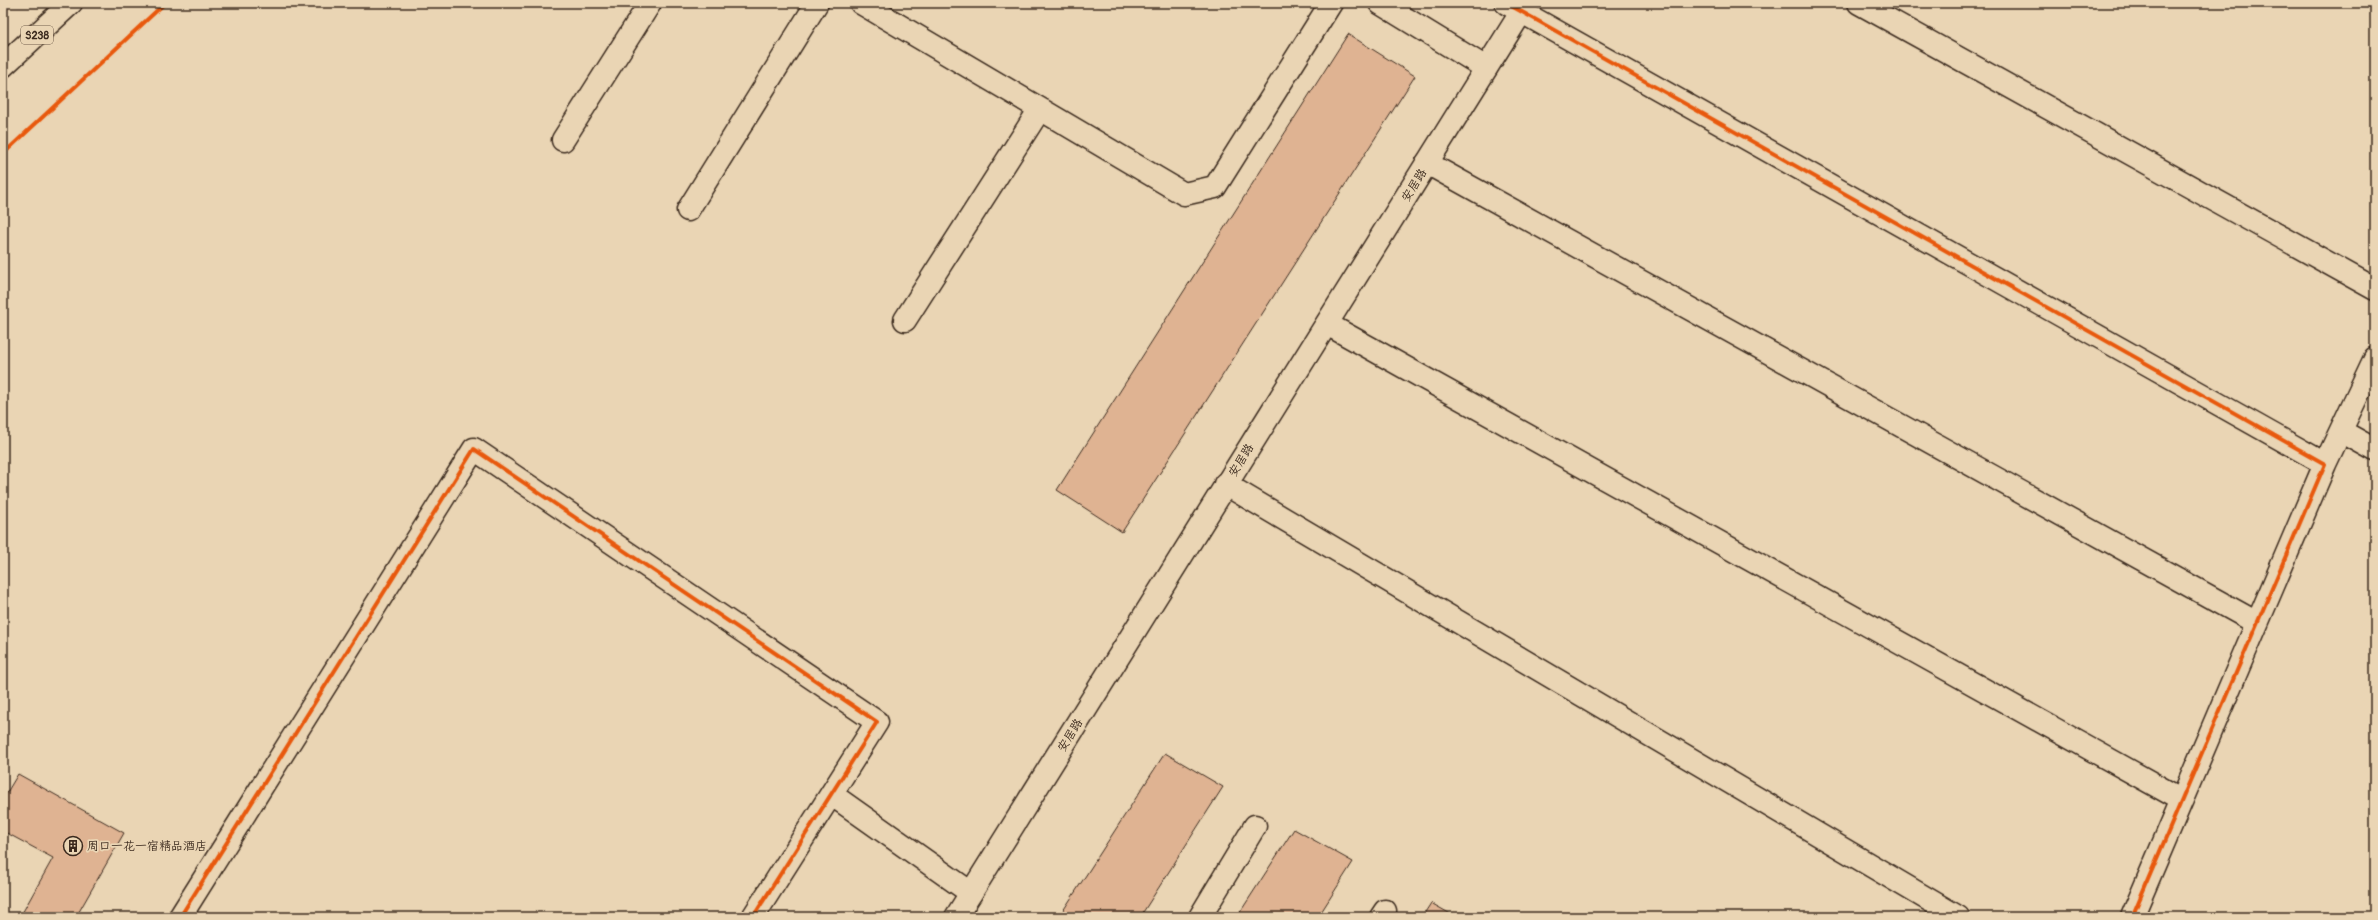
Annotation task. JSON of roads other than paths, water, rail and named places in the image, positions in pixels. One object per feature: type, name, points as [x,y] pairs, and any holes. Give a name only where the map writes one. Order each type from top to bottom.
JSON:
[{"type":"street","name":"S238","points":[[3,66],[71,3]]},
{"type":"street","points":[[563,140],[650,3]]},
{"type":"street","points":[[688,210],[818,3]]},
{"type":"street","points":[[861,3],[1184,194],[1215,186],[1331,3]]},
{"type":"street","points":[[1380,3],[1486,68]]},
{"type":"street","points":[[1859,3],[2375,289]]},
{"type":"street","points":[[1518,6],[2325,464]]},
{"type":"street","name":"安居路","points":[[956,917],[1428,163],[1486,68],[1518,6]]},
{"type":"street","points":[[904,320],[1040,109]]},
{"type":"street","points":[[1428,163],[2258,623]]},
{"type":"street","points":[[1327,324],[2182,800]]},
{"type":"street","points":[[2132,917],[2325,464],[2375,358]]},
{"type":"street","points":[[2341,431],[2375,450]]},
{"type":"street","points":[[180,917],[474,449],[877,722],[752,917]]},
{"type":"street","points":[[1226,484],[1958,917]]},
{"type":"street","points":[[831,794],[971,893]]},
{"type":"street","points":[[1200,917],[1255,826]]},
{"type":"place","name":"周口一花一宿精品酒店","points":[[73,846]]}]
